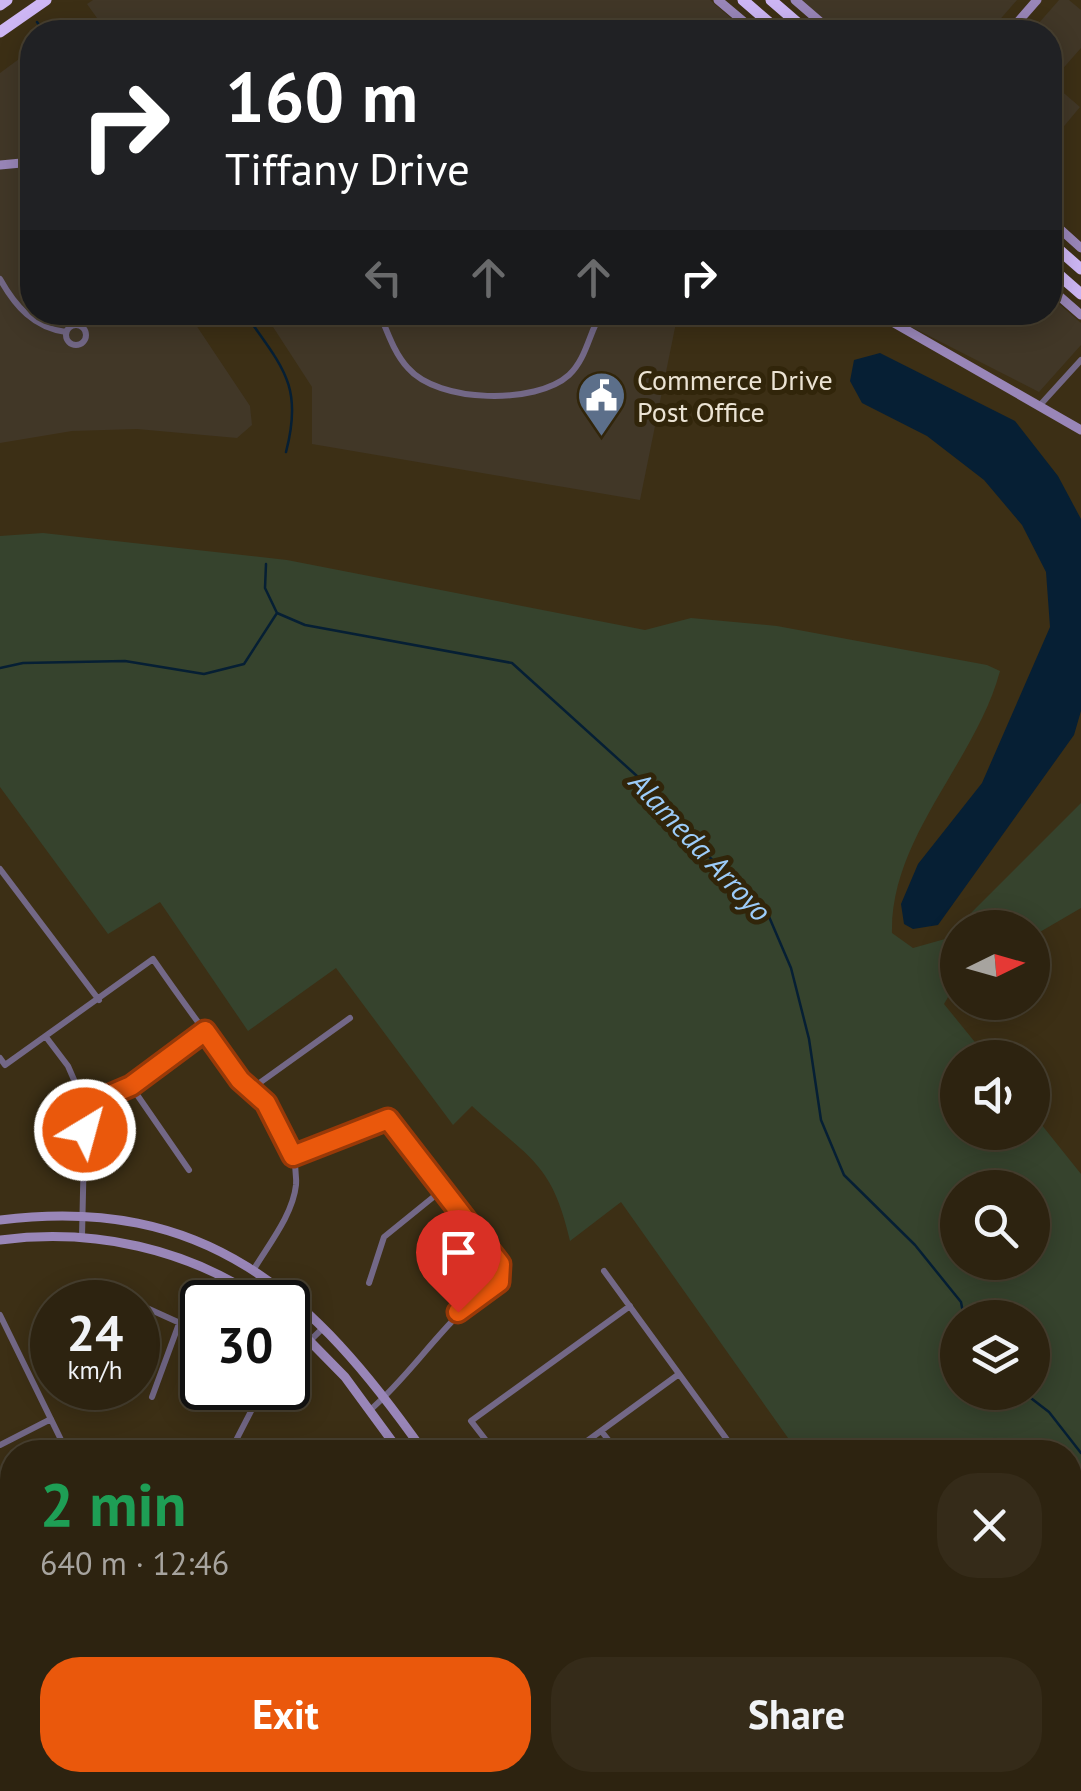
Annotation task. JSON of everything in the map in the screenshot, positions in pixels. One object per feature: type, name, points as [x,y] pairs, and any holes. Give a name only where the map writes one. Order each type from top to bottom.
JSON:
[{"type":"highway","points":[[0,5],[7,0]]},
{"type":"highway","points":[[0,32],[46,0]]},
{"type":"highway","points":[[771,0],[794,20]]},
{"type":"highway","points":[[744,3],[765,20]]},
{"type":"highway","points":[[1062,252],[1081,269]]},
{"type":"highway","points":[[1062,277],[1081,294]]},
{"type":"main road","points":[[718,0],[742,20]]},
{"type":"main road","points":[[795,0],[818,20]]},
{"type":"main road","points":[[1020,20],[1038,0]]},
{"type":"main road","points":[[1062,231],[1081,248]]},
{"type":"main road","points":[[1062,298],[1081,315]]},
{"type":"main road","points":[[898,325],[1081,430]]},
{"type":"main road","points":[[0,1220],[82,1213],[178,1232],[254,1268],[325,1326],[415,1440]]},
{"type":"main road","points":[[0,1240],[82,1236],[142,1247],[208,1268],[228,1280]]},
{"type":"main road","points":[[311,1339],[391,1440]]},
{"type":"street","points":[[0,279],[20,305]]},
{"type":"street","points":[[48,325],[66,332]]},
{"type":"street","points":[[385,325],[409,370],[430,383],[488,396],[522,397],[544,391],[572,373],[596,325]]},
{"type":"street","points":[[1041,404],[1081,360]]},
{"type":"street","points":[[0,869],[3,880],[98,1000]]},
{"type":"street","points":[[0,1058],[5,1065],[152,960],[251,1089],[266,1103],[293,1156],[296,1187],[287,1214],[254,1268]]},
{"type":"street","points":[[251,1089],[350,1018]]},
{"type":"street","points":[[84,1106],[131,1086],[205,1031]]},
{"type":"street","points":[[46,1037],[68,1066],[84,1106],[82,1236]]},
{"type":"street","points":[[131,1086],[189,1170]]},
{"type":"street","points":[[293,1156],[388,1119],[500,1264],[499,1282],[458,1312],[438,1341],[370,1411]]},
{"type":"street","points":[[369,1284],[384,1237],[442,1190]]},
{"type":"street","points":[[604,1271],[727,1440]]},
{"type":"street","points":[[486,1440],[471,1421],[630,1306]]},
{"type":"street","points":[[160,1313],[180,1321],[160,1375]]},
{"type":"street","points":[[0,1315],[61,1440]]},
{"type":"street","points":[[311,1339],[325,1326]]},
{"type":"street","points":[[590,1440],[679,1374]]},
{"type":"street","points":[[236,1440],[252,1410]]},
{"type":"street","points":[[10,1440],[51,1419]]},
{"type":"street","points":[[602,1432],[608,1440]]},
{"type":"shaded area","points":[[93,0],[710,0],[733,20],[98,20],[87,4]]},
{"type":"shaded area","points":[[801,0],[1017,0],[1000,20],[825,20]]},
{"type":"shaded area","points":[[1059,0],[1069,0],[1081,10],[1081,48],[1062,70],[1062,20],[1042,20]]},
{"type":"shaded area","points":[[19,59],[20,325],[196,325],[250,406],[252,425],[237,438],[137,429],[72,431],[0,443],[0,73]]},
{"type":"shaded area","points":[[1062,91],[1080,107],[1062,129]]},
{"type":"shaded area","points":[[1062,306],[1081,323],[1081,345],[1039,392],[908,325],[1062,325]]},
{"type":"shaded area","points":[[272,325],[676,325],[640,500],[312,444],[312,387]]},
{"type":"green space","points":[[43,533],[287,560],[645,630],[691,618],[777,626],[987,665],[1000,671],[973,736],[905,864],[895,898],[892,933],[913,948],[940,940],[940,1020],[957,1020],[973,1040],[940,1040],[940,1150],[1050,1150],[1050,1135],[1081,1174],[1081,1440],[790,1440],[621,1202],[570,1241],[555,1193],[535,1163],[472,1106],[453,1125],[336,968],[248,1031],[160,902],[108,934],[0,787],[0,536]]},
{"type":"green space","points":[[1081,803],[1081,908],[1050,926],[1050,910],[974,910]]},
{"type":"water","points":[[880,353],[1015,421],[1058,476],[1081,519],[1081,711],[1074,735],[949,910],[940,910],[938,925],[913,929],[904,924],[901,904],[918,864],[982,783],[1050,627],[1046,572],[1022,525],[984,480],[927,436],[862,403],[850,381],[854,360]]},
{"type":"waterway","name":"Alameda Arroyo","points":[[253,325],[278,362],[290,392],[291,429],[286,452]]},
{"type":"waterway","name":"Alameda Arroyo","points":[[266,564],[265,588],[277,613],[305,625],[512,663],[648,786],[682,831],[767,912],[791,968],[809,1039],[821,1120],[844,1175],[915,1245],[959,1300]]},
{"type":"waterway","points":[[0,668],[23,663],[125,661],[204,674],[244,664],[277,613]]},
{"type":"waterway","name":"Alameda Arroyo","points":[[1046,1410],[1071,1440]]},
{"type":"place","name":"Commerce Drive Post Office","points":[[602,438]]},
{"type":"route","points":[[85,1130],[84,1106],[131,1086],[205,1031],[240,1080],[266,1103],[293,1156],[388,1119],[500,1264],[499,1282],[458,1312]]}]
